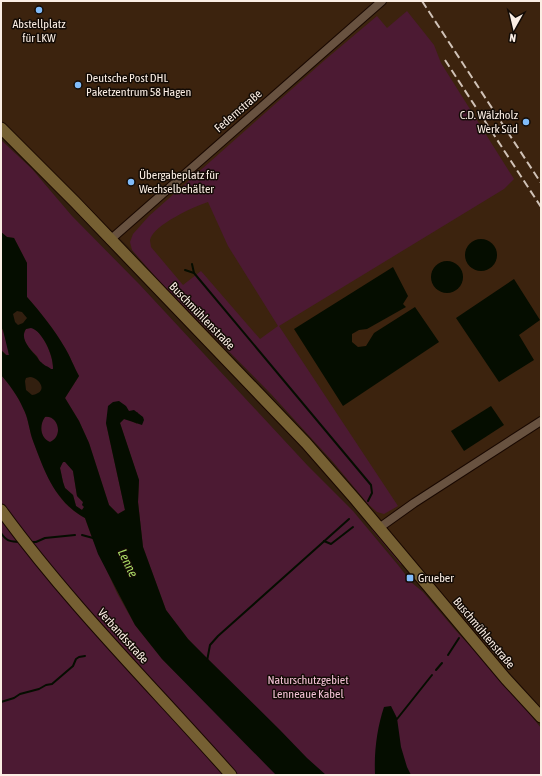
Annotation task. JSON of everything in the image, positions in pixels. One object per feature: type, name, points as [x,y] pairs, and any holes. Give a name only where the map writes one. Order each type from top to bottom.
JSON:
[{"type":"street","name":"Federnstraße","points":[[110,240],[382,1]]},
{"type":"street","name":"Buschmühlenstraße","points":[[1,128],[28,154],[300,438],[379,528],[506,679],[541,717]]},
{"type":"street","points":[[379,528],[414,503],[541,421]]},
{"type":"street","name":"Verbandsstraße","points":[[1,510],[30,549],[84,613],[232,775]]},
{"type":"shaded area","points":[[1,1],[541,1],[541,709],[463,619],[333,462],[271,394],[160,282],[132,250],[1,121]]},
{"type":"green space","points":[[407,11],[434,45],[441,63],[514,179],[504,189],[279,326],[398,506],[384,514],[377,512],[368,504],[333,462],[271,394],[160,282],[132,250],[130,242],[133,234],[149,216],[326,59],[377,16],[387,28]],"holes":[[[208,202],[228,246],[278,326],[260,339],[201,271],[183,285],[151,247],[150,240],[158,228],[166,222]]]},
{"type":"green space","name":"Naturschutzgebiet Lenneaue Kabel","points":[[1,140],[32,169],[72,216],[140,285],[308,466],[353,511],[412,583],[423,592],[457,632],[498,675],[541,728],[541,775],[1,775],[1,375],[16,395],[25,411],[32,438],[51,484],[65,503],[85,518],[92,538],[117,593],[135,625],[162,659],[184,681],[208,660],[188,639],[166,610],[143,547],[138,502],[139,480],[120,423],[124,419],[130,420],[137,424],[138,412],[106,423],[125,510],[118,514],[109,505],[89,443],[79,421],[65,398],[79,376],[67,351],[56,334],[27,297],[27,263],[14,238],[7,237],[1,232]]},
{"type":"green space","points":[[1,327],[6,341],[8,356],[1,350]]},
{"type":"green space","points":[[31,327],[40,334],[47,345],[52,358],[53,369],[40,362],[27,344],[24,333],[26,329]]},
{"type":"green space","points":[[45,417],[50,417],[53,419],[58,426],[57,435],[50,442],[44,438],[42,434],[41,427]]},
{"type":"green space","points":[[65,461],[73,471],[77,496],[83,502],[84,507],[82,510],[76,506],[73,495],[65,488],[60,468],[61,464]]},
{"type":"green space","points":[[373,529],[403,563],[401,565],[372,530]]},
{"type":"water","name":"Lenne","points":[[1,232],[7,237],[14,238],[27,263],[27,297],[56,334],[67,351],[79,376],[65,398],[79,421],[89,443],[109,505],[118,514],[125,510],[106,423],[108,406],[113,402],[119,401],[126,406],[129,411],[134,410],[143,417],[144,420],[142,425],[124,419],[120,423],[139,480],[138,502],[143,547],[166,610],[188,639],[307,758],[326,775],[276,775],[162,659],[135,625],[98,554],[85,518],[65,503],[51,484],[32,438],[25,411],[10,386],[1,375],[1,350],[6,355],[9,355],[1,327]],"holes":[[[17,311],[22,312],[27,318],[23,323],[18,325],[15,322],[13,314]],[[31,328],[40,334],[50,352],[53,369],[42,363],[29,348],[24,337],[26,329]],[[33,377],[38,381],[42,388],[41,391],[32,395],[26,390],[26,378]],[[45,417],[50,417],[58,426],[57,435],[50,442],[44,438],[42,434],[42,424]],[[63,462],[65,462],[73,471],[77,496],[83,502],[82,505],[84,507],[82,510],[76,506],[73,495],[65,488],[60,468]]]},
{"type":"water","points":[[478,239],[484,239],[493,243],[497,255],[493,267],[484,271],[478,271],[469,267],[465,258],[465,252],[469,243]]},
{"type":"water","points":[[444,261],[450,261],[460,268],[463,277],[462,283],[456,290],[450,293],[444,293],[434,286],[431,280],[431,274],[438,264]]},
{"type":"water","points":[[393,267],[408,296],[403,304],[406,307],[367,329],[359,330],[352,334],[352,342],[358,347],[366,346],[374,333],[415,307],[439,342],[343,406],[294,329]]},
{"type":"water","points":[[514,279],[540,320],[519,335],[534,360],[499,382],[456,318]]},
{"type":"water","points":[[491,406],[504,425],[464,451],[451,431]]},
{"type":"water","points":[[391,706],[397,718],[401,747],[411,775],[375,774],[375,757],[380,723],[384,707]]},
{"type":"waterway","points":[[192,264],[194,273]]},
{"type":"waterway","points":[[185,270],[194,273],[371,485],[372,493],[368,501]]},
{"type":"waterway","points":[[207,661],[210,645],[218,636],[349,519]]},
{"type":"waterway","points":[[324,541],[331,544],[353,527]]},
{"type":"waterway","points":[[1,533],[9,540],[20,542]]},
{"type":"waterway","points":[[31,542],[36,542],[45,538],[75,535]]},
{"type":"waterway","points":[[82,535],[93,538]]},
{"type":"waterway","points":[[448,655],[459,638]]},
{"type":"waterway","points":[[1,702],[14,698],[20,694],[52,684],[73,666],[76,659],[85,656]]},
{"type":"waterway","points":[[436,670],[442,663]]},
{"type":"waterway","points":[[397,719],[432,675]]},
{"type":"railway","points":[[422,1],[541,183]]},
{"type":"railway","points":[[445,60],[541,207]]},
{"type":"place","name":"Abstellplatz für LKW","points":[[39,10]]},
{"type":"place","name":"Deutsche Post DHL Paketzentrum 58 Hagen","points":[[78,85]]},
{"type":"place","name":"C.D. Wälzholz Werk Süd","points":[[526,122]]},
{"type":"place","name":"Übergabeplatz für Wechselbehälter","points":[[131,182]]},
{"type":"place","name":"Grueber","points":[[410,578]]}]
